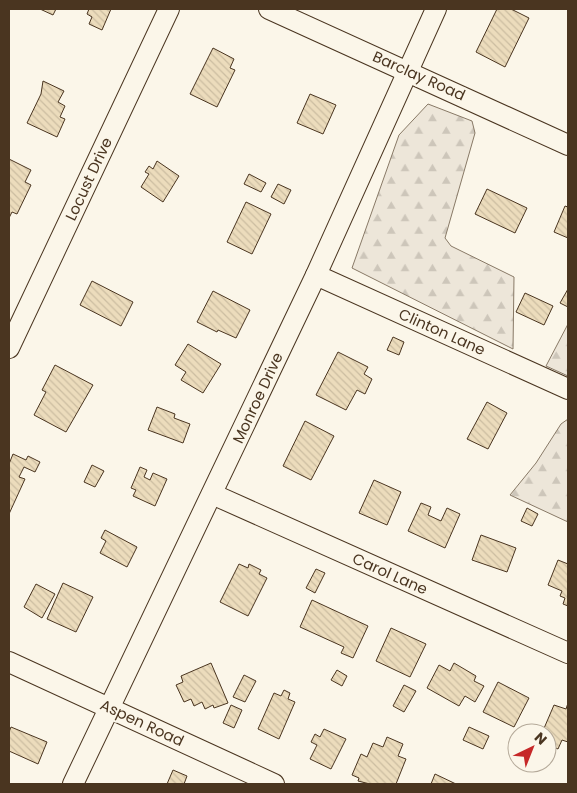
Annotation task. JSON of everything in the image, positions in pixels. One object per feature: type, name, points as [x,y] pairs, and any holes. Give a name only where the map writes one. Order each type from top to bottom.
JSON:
[{"type":"street","name":"Locust Drive","points":[[9,348],[169,9]]},
{"type":"street","name":"Barclay Road","points":[[269,9],[568,145]]},
{"type":"street","name":"Monroe Drive","points":[[73,784],[316,275],[436,9]]},
{"type":"street","name":"Clinton Lane","points":[[316,275],[568,389]]},
{"type":"street","name":"Carol Lane","points":[[212,494],[568,653]]},
{"type":"street","name":"Aspen Road","points":[[9,662],[274,784]]},
{"type":"green space","points":[[428,104],[472,121],[475,133],[445,238],[451,246],[514,277],[513,349],[352,268],[399,135]]},
{"type":"green space","points":[[568,324],[568,376],[546,366]]},
{"type":"green space","points":[[568,419],[568,522],[510,495],[536,463],[561,424]]},
{"type":"building","points":[[40,9],[56,9],[53,15]]},
{"type":"building","points":[[89,9],[111,9],[102,30],[89,24],[92,17],[87,14]]},
{"type":"building","points":[[497,9],[511,9],[529,18],[505,67],[476,52]]},
{"type":"building","points":[[213,48],[234,59],[230,68],[235,70],[217,107],[190,94]]},
{"type":"building","points":[[43,81],[64,91],[58,102],[65,106],[60,117],[65,119],[57,137],[27,123],[41,94]]},
{"type":"building","points":[[310,94],[336,105],[323,134],[297,123]]},
{"type":"building","points":[[9,159],[31,170],[25,182],[31,185],[17,214],[12,212],[9,218]]},
{"type":"building","points":[[157,161],[179,176],[163,202],[141,187],[149,174],[145,172],[149,166],[153,169]]},
{"type":"building","points":[[249,174],[266,183],[261,192],[244,184]]},
{"type":"building","points":[[278,184],[291,190],[284,204],[271,197]]},
{"type":"building","points":[[487,189],[527,208],[515,233],[475,214]]},
{"type":"building","points":[[246,202],[271,214],[252,254],[227,242]]},
{"type":"building","points":[[565,206],[568,207],[568,238],[554,232]]},
{"type":"building","points":[[92,281],[133,302],[121,326],[80,305]]},
{"type":"building","points":[[568,289],[568,307],[560,303]]},
{"type":"building","points":[[213,291],[250,310],[236,338],[218,330],[217,332],[197,322]]},
{"type":"building","points":[[525,293],[553,306],[544,325],[516,312]]},
{"type":"building","points":[[393,337],[404,342],[399,355],[387,350]]},
{"type":"building","points":[[188,344],[221,364],[203,393],[181,380],[186,372],[175,365]]},
{"type":"building","points":[[338,352],[368,367],[364,374],[372,379],[365,394],[357,390],[346,410],[316,395]]},
{"type":"building","points":[[55,365],[93,385],[66,432],[34,415],[46,392],[42,390]]},
{"type":"building","points":[[487,402],[507,413],[488,449],[467,439]]},
{"type":"building","points":[[157,407],[175,414],[174,418],[190,424],[183,443],[148,430]]},
{"type":"building","points":[[305,421],[334,436],[311,480],[283,466]]},
{"type":"building","points":[[13,454],[26,460],[28,456],[40,462],[35,472],[24,467],[19,477],[25,479],[9,514],[9,464]]},
{"type":"building","points":[[92,465],[104,471],[95,487],[84,482]]},
{"type":"building","points":[[140,467],[147,470],[144,477],[150,480],[153,473],[167,479],[155,506],[133,496],[136,490],[131,488]]},
{"type":"building","points":[[374,480],[401,492],[387,525],[359,513]]},
{"type":"building","points":[[421,503],[431,507],[428,515],[441,521],[447,508],[460,514],[445,548],[408,531]]},
{"type":"building","points":[[527,508],[538,514],[532,526],[521,521]]},
{"type":"building","points":[[105,530],[137,547],[127,567],[100,553],[106,541],[101,538]]},
{"type":"building","points":[[481,535],[516,548],[507,572],[472,560]]},
{"type":"building","points":[[558,560],[568,564],[568,606],[563,604],[565,598],[560,596],[562,591],[548,585]]},
{"type":"building","points":[[239,564],[248,568],[249,564],[261,570],[259,574],[267,578],[248,616],[220,602]]},
{"type":"building","points":[[316,569],[325,573],[315,593],[306,588]]},
{"type":"building","points":[[63,583],[93,597],[76,632],[47,619]]},
{"type":"building","points":[[36,584],[55,594],[42,618],[24,607]]},
{"type":"building","points":[[312,600],[368,626],[353,658],[341,653],[344,647],[300,627]]},
{"type":"building","points":[[391,628],[426,644],[410,677],[376,661]]},
{"type":"building","points":[[211,663],[228,703],[214,708],[213,705],[205,709],[202,702],[194,706],[191,699],[184,702],[176,685],[183,682],[181,676]]},
{"type":"building","points":[[454,663],[476,676],[474,681],[484,686],[475,702],[465,696],[459,706],[427,688],[439,665],[450,671]]},
{"type":"building","points":[[337,670],[347,676],[342,686],[331,680]]},
{"type":"building","points":[[244,675],[256,681],[245,702],[233,697]]},
{"type":"building","points":[[498,682],[529,698],[516,723],[507,724],[483,712]]},
{"type":"building","points":[[404,685],[416,691],[404,712],[393,706]]},
{"type":"building","points":[[284,690],[290,693],[288,699],[295,702],[279,739],[258,729],[274,693],[281,696]]},
{"type":"building","points":[[568,703],[568,742],[562,740],[558,749],[557,723],[546,723],[554,705],[566,709]]},
{"type":"building","points":[[231,705],[242,710],[234,728],[223,723]]},
{"type":"building","points":[[11,727],[47,742],[38,764],[9,751],[9,732]]},
{"type":"building","points":[[469,727],[489,736],[483,749],[463,740]]},
{"type":"building","points":[[324,729],[346,739],[331,769],[310,759],[317,745],[311,742],[315,734],[320,737]]},
{"type":"building","points":[[387,737],[403,744],[398,756],[406,759],[396,784],[370,784],[358,781],[359,778],[352,775],[361,754],[367,757],[373,743],[383,747]]},
{"type":"building","points":[[173,770],[187,776],[184,784],[167,784]]},
{"type":"building","points":[[435,774],[456,784],[431,784]]}]
